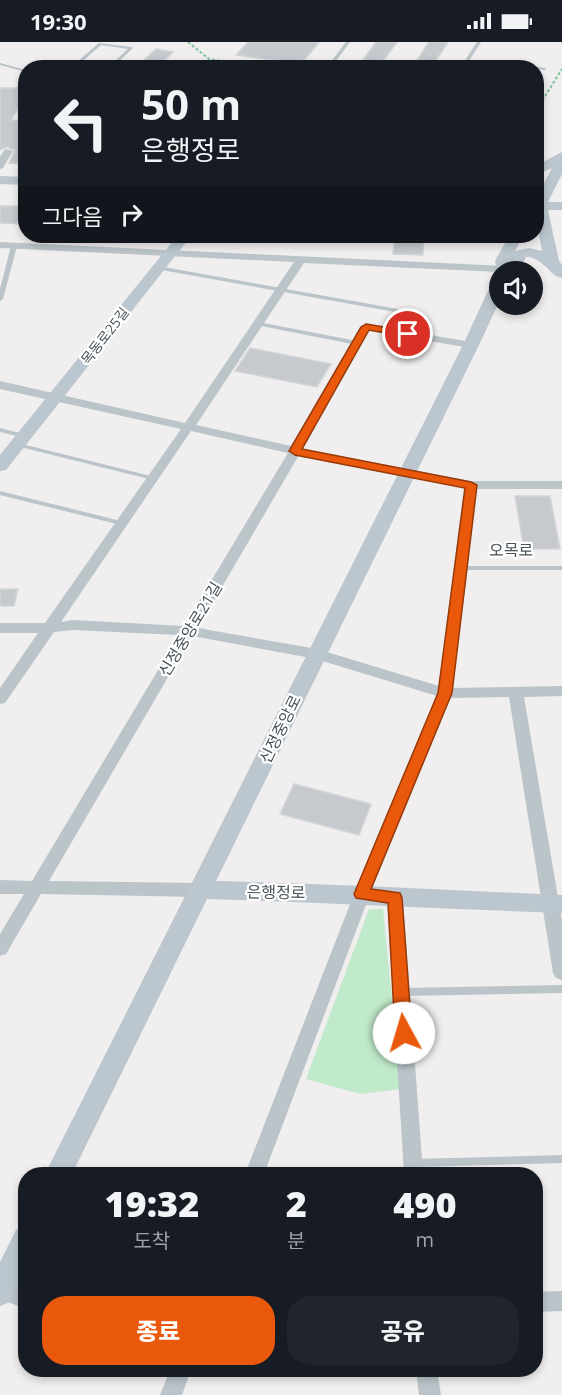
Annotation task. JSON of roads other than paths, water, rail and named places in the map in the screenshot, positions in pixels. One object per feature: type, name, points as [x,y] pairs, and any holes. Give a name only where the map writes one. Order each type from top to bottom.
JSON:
[{"type":"street","points":[[0,166],[8,151]]},
{"type":"street","points":[[544,167],[562,156]]},
{"type":"street","points":[[544,196],[562,161]]},
{"type":"street","points":[[0,180],[18,181]]},
{"type":"street","points":[[0,192],[18,193]]},
{"type":"street","points":[[544,207],[562,206]]},
{"type":"street","points":[[544,225],[559,269]]},
{"type":"street","name":"목동로25길","points":[[0,466],[178,243]]},
{"type":"street","name":"신정중앙로","points":[[502,261],[512,243]]},
{"type":"street","points":[[0,245],[301,259],[489,273]]},
{"type":"street","name":"신정중앙로","points":[[517,261],[520,254],[533,252],[559,269]]},
{"type":"street","points":[[0,699],[189,426],[301,259]]},
{"type":"street","name":"신정중앙로","points":[[62,1167],[489,305]]},
{"type":"street","name":"신정중앙로21길","points":[[0,949],[366,327],[471,345]]},
{"type":"street","points":[[0,385],[295,451],[471,485],[562,485]]},
{"type":"street","points":[[258,1167],[362,894],[445,693],[471,485]]},
{"type":"street","points":[[0,628],[47,628],[74,625],[189,631],[317,654],[445,693],[562,691]]},
{"type":"street","points":[[516,692],[556,904],[562,973]]},
{"type":"street","name":"은행정로","points":[[0,887],[362,894],[395,898],[556,904]]},
{"type":"street","points":[[395,898],[414,1167]]},
{"type":"street","points":[[7,1292],[18,1262]]},
{"type":"street","points":[[543,1302],[562,1301]]},
{"type":"street","points":[[171,1395],[178,1377]]},
{"type":"street","points":[[428,1377],[430,1395]]},
{"type":"lane","points":[[334,60],[348,42]]},
{"type":"lane","points":[[467,60],[479,42]]},
{"type":"lane","points":[[81,60],[100,44],[131,48],[118,60]]},
{"type":"lane","points":[[0,64],[18,70]]},
{"type":"lane","points":[[0,299],[14,246]]},
{"type":"lane","points":[[158,268],[398,311],[387,331]]},
{"type":"lane","points":[[258,324],[357,343]]},
{"type":"lane","points":[[0,430],[21,441],[153,478]]},
{"type":"lane","points":[[0,493],[122,523]]},
{"type":"lane","name":"오목로","points":[[461,568],[562,568]]},
{"type":"lane","points":[[400,992],[562,989]]},
{"type":"lane","points":[[444,1167],[562,1159]]}]
